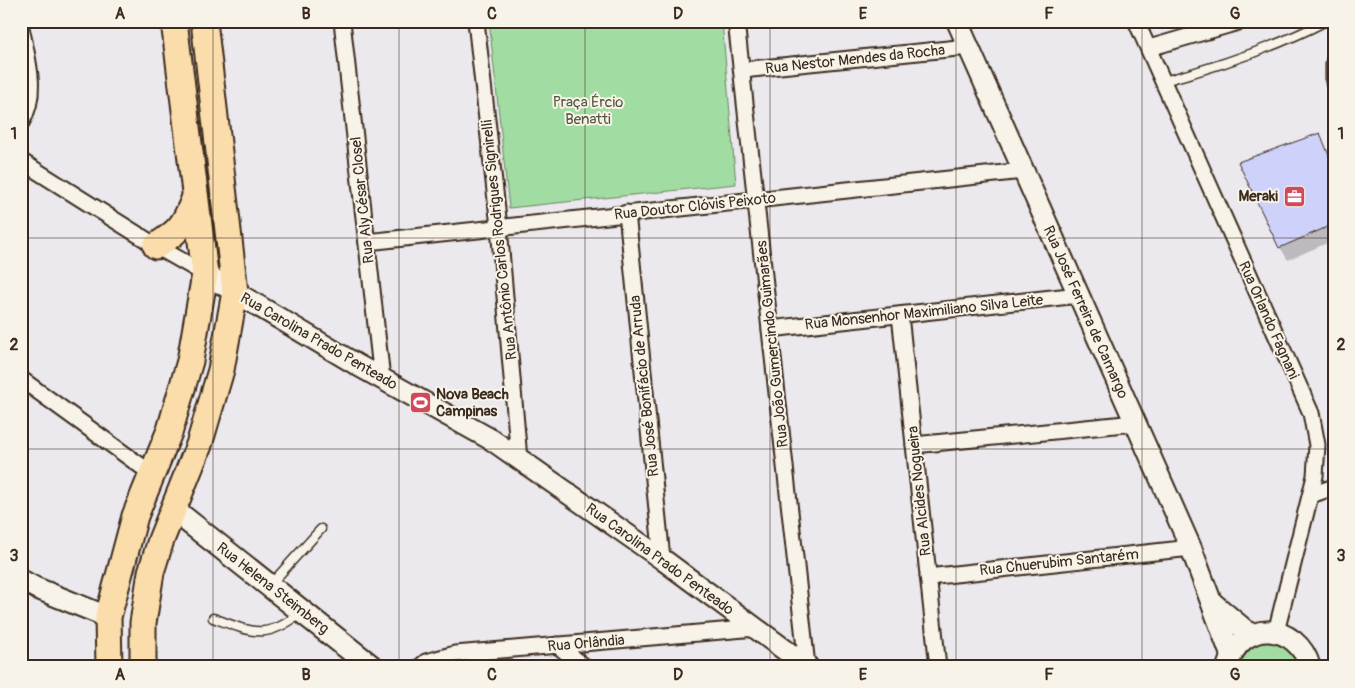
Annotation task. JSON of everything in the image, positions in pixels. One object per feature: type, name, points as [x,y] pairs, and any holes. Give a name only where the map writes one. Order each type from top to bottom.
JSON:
[{"type":"main road","points":[[110,667],[108,617],[124,554],[152,474],[170,430],[190,361],[205,274],[174,21]]},
{"type":"main road","points":[[143,667],[143,623],[151,572],[199,445],[221,370],[234,292],[204,21]]},
{"type":"main road","points":[[156,246],[176,233],[185,221],[195,198]]},
{"type":"main road","points":[[190,361],[221,370]]},
{"type":"main road","name":"Rua Helena Steimberg","points":[[174,510],[372,667]]},
{"type":"main road","points":[[108,617],[124,616],[143,623]]},
{"type":"street","name":"Rua Aly César Closel","points":[[342,21],[382,379]]},
{"type":"street","name":"Rua Antônio Carlos Rodrigues Signirelli","points":[[476,21],[499,228],[519,459]]},
{"type":"street","name":"Rua João Gumercindo Guimarães","points":[[736,21],[808,666]]},
{"type":"street","name":"Rua José Ferreira de Camargo","points":[[957,21],[1191,548],[1213,603],[1229,661]]},
{"type":"street","name":"Rua Orlando Fagnani","points":[[1136,21],[1311,413],[1317,445],[1315,476],[1276,632]]},
{"type":"street","points":[[1149,48],[1242,21]]},
{"type":"street","points":[[21,27],[32,83],[28,112],[21,123]]},
{"type":"street","name":"Rua Nestor Mendes da Rocha","points":[[742,70],[968,47]]},
{"type":"street","points":[[1334,62],[1334,84]]},
{"type":"street","name":"Rua Carolina Prado Penteado","points":[[21,161],[156,246],[382,379],[492,440],[662,559],[808,666]]},
{"type":"street","name":"Rua Doutor Clóvis Peixoto","points":[[367,242],[756,198],[1024,171]]},
{"type":"street","name":"Rua José Bonifácio de Arruda","points":[[627,213],[662,559]]},
{"type":"street","name":"Rua Monsenhor Maximiliano Silva Leite","points":[[770,330],[1078,295]]},
{"type":"street","name":"Rua Alcides Nogueira","points":[[900,315],[938,667]]},
{"type":"street","points":[[21,379],[152,474]]},
{"type":"street","points":[[914,445],[1135,423]]},
{"type":"street","points":[[1311,495],[1334,487]]},
{"type":"street","name":"Rua Chuerubim Santarém","points":[[928,577],[1191,548]]},
{"type":"street","points":[[21,580],[108,617]]},
{"type":"street","name":"Rua José Ferreira de Camargo","points":[[1213,603],[1251,635]]},
{"type":"street","name":"Rua Orlândia","points":[[420,667],[426,662],[455,654],[756,628]]},
{"type":"street","points":[[1229,661],[1236,647],[1251,635],[1263,632],[1276,632],[1288,636],[1299,644],[1306,654],[1310,667]]},
{"type":"street","points":[[557,645],[585,667]]},
{"type":"lane","points":[[1164,81],[1249,56],[1287,41],[1326,21]]},
{"type":"lane","points":[[270,586],[321,529]]},
{"type":"lane","points":[[213,618],[256,633],[278,628],[302,611]]},
{"type":"green space","name":"Praça Ércio Benatti","points":[[489,21],[722,21],[736,184],[509,208]]},
{"type":"green space","points":[[1266,639],[1288,645],[1302,667],[1234,667],[1244,648]]},
{"type":"building","name":"Meraki","points":[[1320,133],[1334,168],[1334,224],[1279,248],[1238,162]]},
{"type":"place","name":"Meraki","points":[[1294,196]]},
{"type":"place","name":"Nova Beach Campinas","points":[[420,403]]}]
